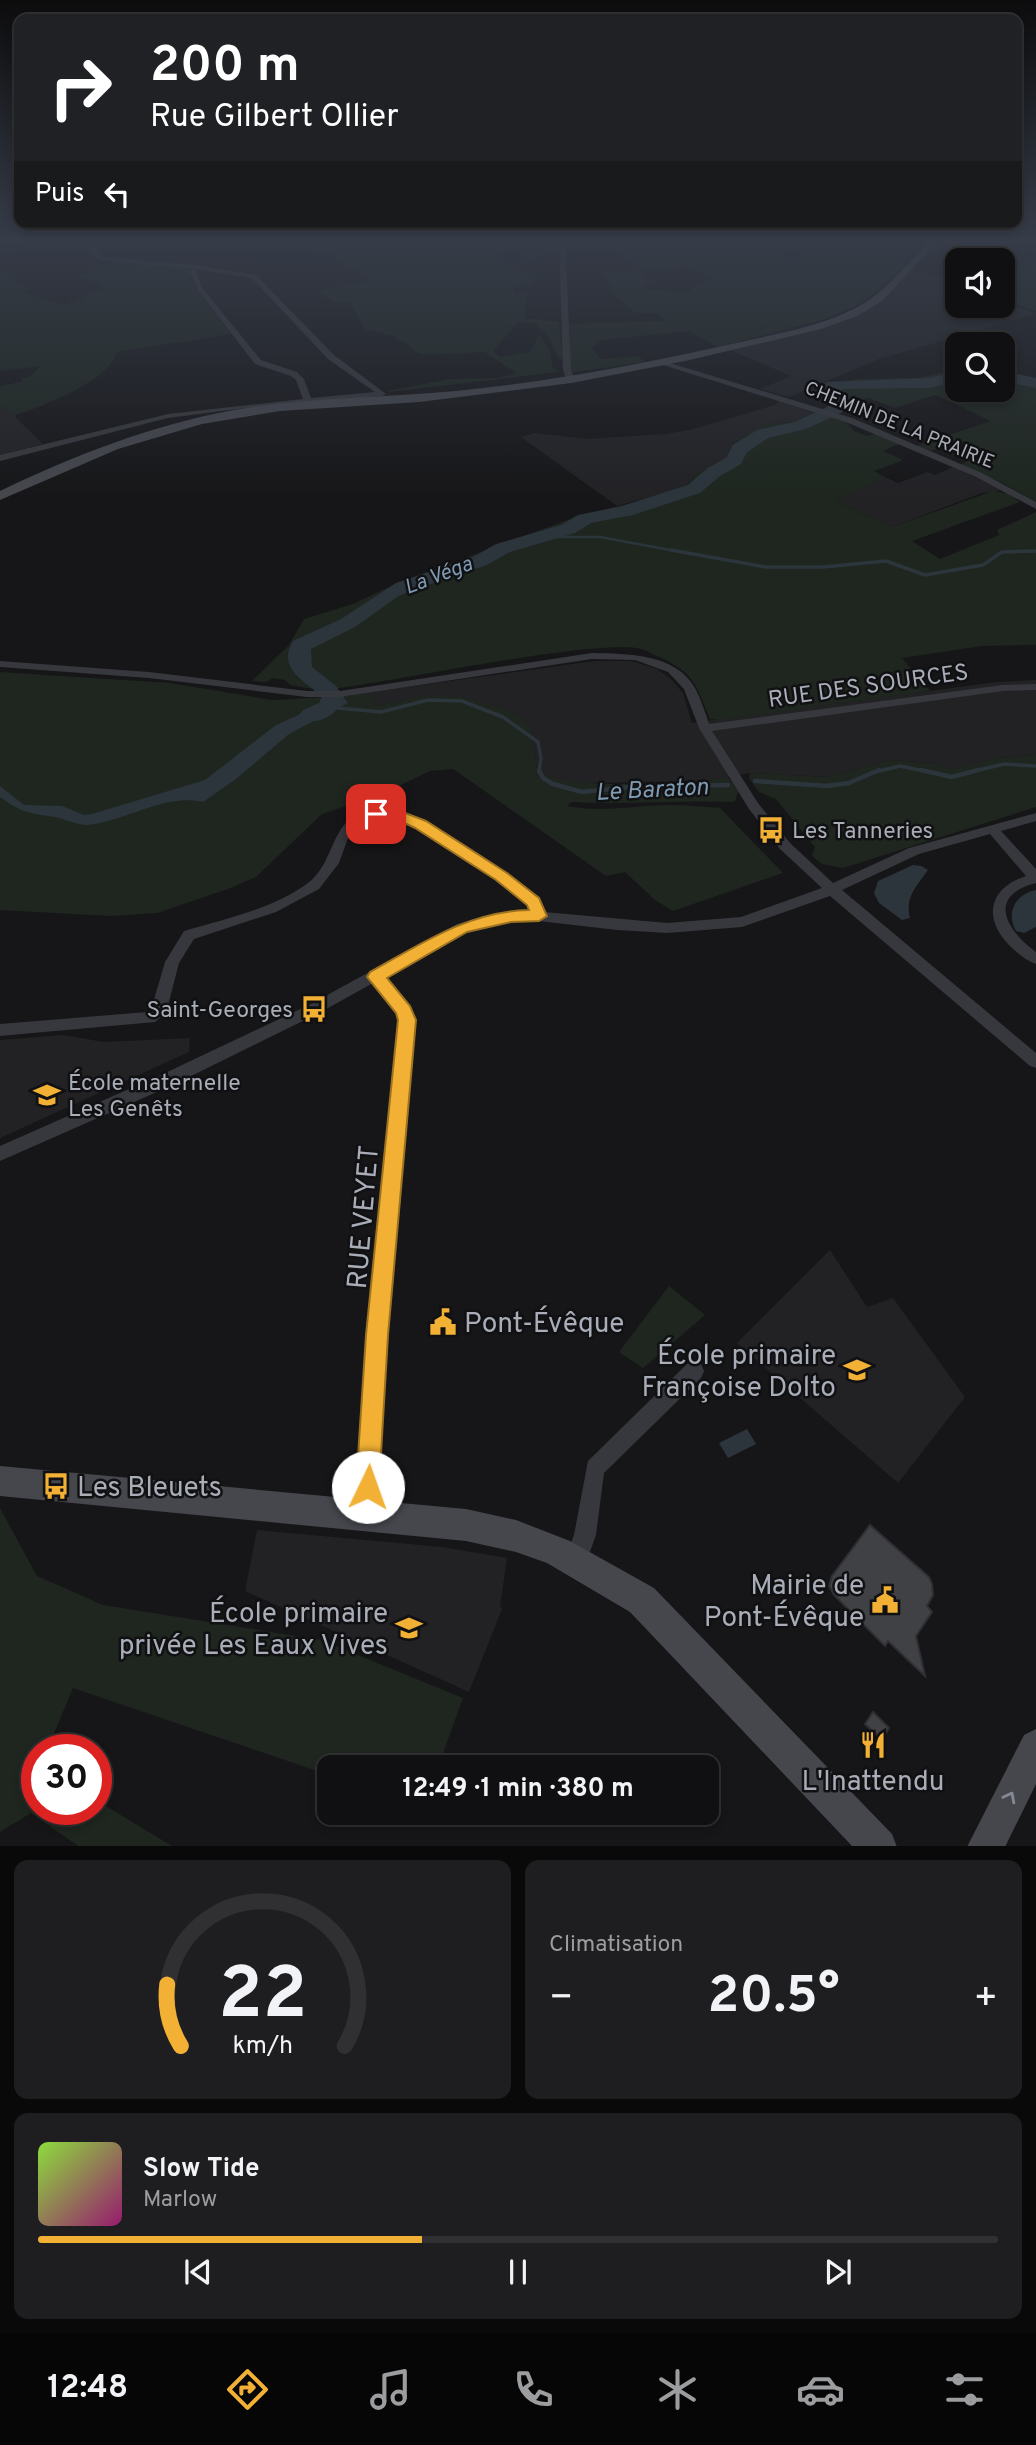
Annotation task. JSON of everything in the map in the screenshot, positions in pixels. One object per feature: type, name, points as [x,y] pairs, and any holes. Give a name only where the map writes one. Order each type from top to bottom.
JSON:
[{"type":"main road","points":[[0,496],[104,448],[153,432],[233,414],[303,405],[421,398],[570,378],[666,363],[822,324]]},
{"type":"main road","points":[[0,1481],[364,1515],[499,1530],[524,1537],[576,1560],[642,1600],[879,1846]]},
{"type":"main road","points":[[985,1846],[1036,1747]]},
{"type":"street","points":[[228,324],[258,362],[294,374],[300,379],[307,399]]},
{"type":"street","points":[[0,458],[155,419],[307,399],[382,394],[320,347],[299,324]]},
{"type":"street","points":[[565,324],[570,378]]},
{"type":"street","name":"CHEMIN DE LA PRAIRIE","points":[[666,363],[834,414],[979,475],[1036,506]]},
{"type":"street","points":[[0,664],[149,675],[340,694],[592,656],[636,657],[653,661],[683,679],[705,728],[771,830],[830,888],[1036,1062]]},
{"type":"street","name":"RUE DES SOURCES","points":[[705,728],[1003,688],[1036,687]]},
{"type":"street","points":[[0,1030],[150,1018],[158,1013],[172,962],[189,935],[271,909],[299,897],[314,886],[332,863],[346,828],[368,814],[400,816],[420,824],[502,877],[534,902],[539,916]]},
{"type":"street","points":[[0,1154],[169,1079],[376,977],[462,928],[511,916],[539,916],[639,927],[709,926],[762,917],[825,893],[830,888],[914,851],[1036,817]]},
{"type":"street","points":[[993,830],[1036,878],[1009,891],[998,907],[998,916],[1007,936],[1036,959]]},
{"type":"street","name":"RUE VEYET","points":[[364,1515],[378,1325],[407,1020],[404,1010],[376,977]]},
{"type":"street","points":[[576,1560],[584,1535],[595,1468],[694,1371]]},
{"type":"shaded area","points":[[0,324],[223,324],[231,334],[117,352],[102,373],[89,382],[58,399],[16,415],[0,407],[0,386],[21,382],[22,378],[29,377],[41,366],[0,371]]},
{"type":"shaded area","points":[[362,324],[516,324],[493,351],[500,357],[530,352],[539,335],[550,351],[553,368],[560,372],[389,392],[450,379],[498,378],[516,373],[485,352],[428,355],[417,353],[406,343],[395,340],[397,337],[365,329]]},
{"type":"shaded area","points":[[537,324],[559,324],[563,359],[559,359],[549,338]]},
{"type":"shaded area","points":[[570,324],[805,324],[718,347],[689,331],[600,340],[592,348],[600,359],[638,356],[645,362],[570,371]]},
{"type":"shaded area","points":[[827,324],[1001,324],[973,332],[945,332],[945,340],[879,359],[789,397],[760,389],[791,376],[730,350]]},
{"type":"shaded area","points":[[945,372],[945,400],[935,395],[895,408],[867,398],[846,406],[847,401],[839,391],[827,390],[822,384],[858,379],[919,378]]},
{"type":"shaded area","points":[[1015,374],[1036,379],[1036,502],[1003,483],[962,466],[966,461],[988,454],[964,441],[930,451],[916,446],[991,421],[950,402],[1015,402]]},
{"type":"shaded area","points":[[775,399],[820,411],[797,422],[771,424],[735,442],[727,461],[703,467],[685,488],[617,506],[521,437],[535,433],[587,439],[665,434],[690,430],[775,405],[778,402]]},
{"type":"shaded area","points":[[0,407],[16,415],[43,444],[0,455]]},
{"type":"shaded area","points":[[820,411],[845,421],[854,431],[866,436],[876,434],[899,444],[883,451],[903,460],[874,471],[885,477],[836,501],[892,527],[993,491],[1009,494],[1020,502],[912,541],[940,559],[999,535],[997,530],[1036,512],[1036,645],[982,646],[902,658],[930,691],[719,720],[710,719],[695,685],[683,671],[664,659],[633,648],[598,648],[551,653],[327,689],[290,685],[285,680],[273,678],[266,682],[252,681],[289,645],[304,619],[353,604],[395,584],[570,519],[678,491],[685,488],[703,467],[727,460],[735,442],[752,431],[771,424],[797,422]]},
{"type":"shaded area","points":[[953,467],[1000,491],[982,493],[892,527],[836,501],[880,478],[885,477],[898,483],[928,472],[935,475]]},
{"type":"shaded area","points":[[594,661],[632,661],[657,669],[683,693],[692,723],[997,682],[1036,680],[1036,755],[998,758],[950,770],[934,763],[890,760],[828,777],[750,773],[709,781],[584,783],[548,779],[537,771],[531,727],[439,695],[375,706],[370,692]]},
{"type":"shaded area","points":[[0,672],[170,683],[272,700],[370,692],[375,706],[432,695],[477,700],[512,713],[531,727],[537,771],[551,777],[620,784],[709,781],[728,777],[738,791],[735,801],[731,802],[571,802],[567,806],[593,809],[671,805],[720,808],[783,873],[673,911],[655,900],[625,872],[606,876],[453,769],[430,771],[382,794],[322,814],[256,877],[157,913],[111,916],[0,910]]},
{"type":"shaded area","points":[[322,696],[343,697],[348,703],[289,734],[236,779],[203,802],[174,801],[87,825],[26,812],[0,797],[0,786],[24,805],[62,806],[84,815],[205,780],[276,725],[318,706]]},
{"type":"shaded area","points":[[1036,755],[1036,807],[843,868],[822,864],[812,856],[815,847],[776,799],[759,792],[749,778],[750,773],[828,777],[890,760],[934,763],[950,769],[998,758]]},
{"type":"shaded area","points":[[913,865],[928,870],[910,898],[910,918],[902,920],[879,903],[874,893],[878,881]]},
{"type":"shaded area","points":[[1036,890],[1036,927],[1024,933],[1016,931],[1012,917],[1014,905],[1023,895]]},
{"type":"shaded area","name":"École maternelle Les Genêts","points":[[63,1035],[104,1042],[190,1038],[189,1052],[0,1138],[0,1040]]},
{"type":"shaded area","name":"École primaire Françoise Dolto","points":[[830,1250],[867,1307],[893,1298],[965,1397],[898,1483],[737,1343]]},
{"type":"shaded area","points":[[669,1286],[705,1315],[643,1368],[619,1352]]},
{"type":"shaded area","points":[[747,1429],[756,1444],[728,1458],[719,1443]]},
{"type":"shaded area","points":[[0,1508],[37,1576],[103,1605],[321,1640],[463,1698],[442,1755],[317,1755],[317,1771],[73,1688],[54,1734],[21,1734],[21,1819],[0,1832]]},
{"type":"shaded area","name":"École primaire privée Les Eaux Vives","points":[[257,1530],[442,1547],[507,1558],[500,1607],[502,1609],[469,1692],[245,1591]]},
{"type":"shaded area","points":[[112,1810],[172,1846],[78,1846],[48,1825],[112,1825]]},
{"type":"building","name":"Mairie de Pont-Évêque","points":[[870,1525],[929,1577],[932,1584],[933,1595],[927,1606],[932,1612],[916,1636],[925,1676],[888,1641],[885,1646],[834,1595],[829,1586],[832,1576]]},
{"type":"building","points":[[873,1712],[889,1728],[882,1740],[865,1724]]},
{"type":"waterway","name":"La Véga","points":[[1015,379],[1036,383]]},
{"type":"waterway","name":"La Véga","points":[[311,715],[329,707],[333,697],[303,671],[299,657],[301,646],[348,623],[390,593],[480,561],[503,548],[568,529],[585,519],[626,511],[694,489],[714,472],[735,460],[739,449],[763,434],[800,426],[841,407],[842,400],[831,385],[929,383],[945,380]]},
{"type":"waterway","points":[[538,537],[600,537],[681,552]]},
{"type":"waterway","points":[[671,550],[765,567],[823,567],[886,561],[925,575],[983,565],[1002,552],[1036,551],[1011,552]]},
{"type":"waterway","name":"Le Baraton","points":[[338,708],[381,712],[428,700],[462,701],[503,717],[538,742],[541,758],[539,770]]},
{"type":"waterway","name":"Le Baraton","points":[[971,772],[1004,764],[1036,766]]},
{"type":"waterway","name":"Le Baraton","points":[[875,772],[900,766],[929,772]]},
{"type":"waterway","name":"Le Baraton","points":[[539,770],[543,778],[553,784],[582,792],[631,787],[728,785]]},
{"type":"waterway","name":"Le Baraton","points":[[755,781],[827,786],[849,783],[879,770]]},
{"type":"waterway","name":"Le Baraton","points":[[921,770],[952,777],[978,770]]},
{"type":"place","name":"Les Tanneries","points":[[771,830]]},
{"type":"place","name":"Saint-Georges","points":[[314,1009]]},
{"type":"place","name":"École maternelle Les Genêts","points":[[47,1095]]},
{"type":"place","name":"Pont-Évêque","points":[[443,1322]]},
{"type":"place","name":"École primaire Françoise Dolto","points":[[857,1370]]},
{"type":"place","name":"Les Bleuets","points":[[56,1486]]},
{"type":"place","name":"Mairie de Pont-Évêque","points":[[885,1600]]},
{"type":"place","name":"École primaire privée Les Eaux Vives","points":[[409,1628]]},
{"type":"place","name":"L'Inattendu","points":[[873,1745]]},
{"type":"route","points":[[368,1487],[377,1335],[407,1020],[404,1010],[376,977],[446,934],[462,928],[511,916],[539,916],[534,902],[502,877],[420,824],[400,816],[376,814]]}]
